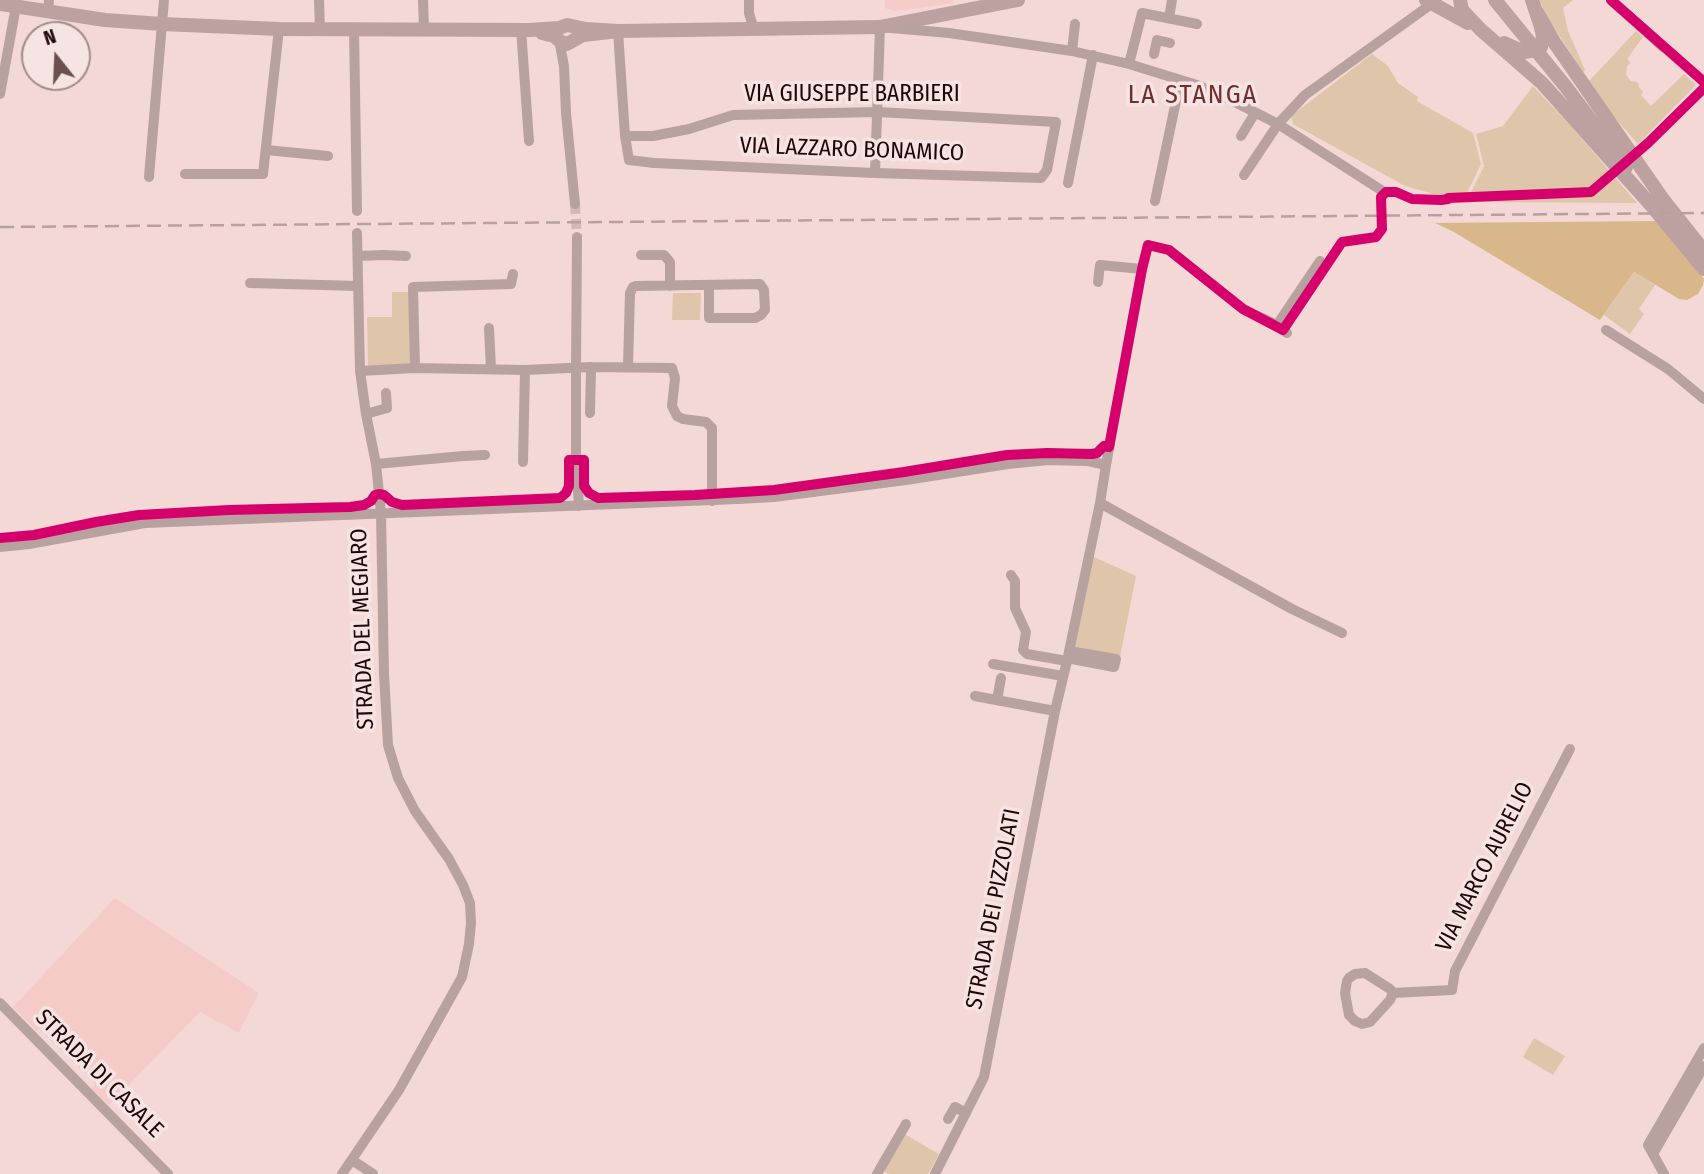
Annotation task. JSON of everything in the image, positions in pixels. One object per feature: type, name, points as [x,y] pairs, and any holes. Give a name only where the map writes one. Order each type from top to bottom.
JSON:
[{"type":"main road","points":[[1460,0],[1462,10],[1481,30],[1542,83],[1704,251]]},
{"type":"main road","points":[[1495,0],[1608,151]]},
{"type":"main road","points":[[0,4],[48,6],[105,20],[162,24],[279,29],[522,29],[566,36],[618,31],[880,27],[1013,1]]},
{"type":"main road","points":[[1432,1],[1521,52],[1538,50],[1543,44],[1534,6]]},
{"type":"main road","points":[[1534,6],[1554,42],[1617,134],[1656,202],[1704,269]]},
{"type":"street","points":[[149,177],[164,0]]},
{"type":"street","points":[[319,0],[320,29]]},
{"type":"street","points":[[424,0],[424,29]]},
{"type":"street","points":[[749,0],[749,13],[754,30]]},
{"type":"street","points":[[754,30],[757,0]]},
{"type":"street","points":[[1169,18],[1172,0]]},
{"type":"street","points":[[1611,0],[1663,47]]},
{"type":"street","points":[[1244,175],[1278,124],[1305,95],[1432,1]]},
{"type":"street","points":[[0,94],[16,6]]},
{"type":"street","points":[[1129,64],[1142,13],[1197,24]]},
{"type":"street","points":[[1072,51],[1076,24]]},
{"type":"street","points":[[875,173],[880,27],[949,33],[1072,51],[1129,64],[1152,63],[1180,82],[1197,85],[1278,124],[1381,190]]},
{"type":"street","points":[[185,174],[263,174],[279,29]]},
{"type":"street","points":[[354,29],[356,211]]},
{"type":"street","points":[[522,29],[529,141]]},
{"type":"street","points":[[618,31],[625,136]]},
{"type":"street","points":[[566,36],[566,113],[575,204]]},
{"type":"street","points":[[1152,63],[1157,40],[1170,43]]},
{"type":"street","points":[[1068,183],[1093,55]]},
{"type":"street","points":[[1155,201],[1180,82]]},
{"type":"street","name":"VIA GIUSEPPE BARBIERI","points":[[625,136],[653,136],[689,130],[733,115],[878,112],[1056,122],[1052,148]]},
{"type":"street","points":[[1241,136],[1255,113]]},
{"type":"street","name":"VIA LAZZARO BONAMICO","points":[[625,136],[629,160],[668,164],[1041,178],[1048,170],[1052,148]]},
{"type":"street","points":[[266,150],[328,156]]},
{"type":"street","name":"STRADA DEL MEGIARO","points":[[342,1174],[399,1090],[462,977],[470,944],[471,923],[470,903],[463,885],[449,859],[415,811],[398,778],[388,745],[381,513],[376,464],[360,371],[356,233]]},
{"type":"street","points":[[578,237],[576,460],[579,506]]},
{"type":"street","name":"STRADA DEI PIZZOLATI","points":[[935,1174],[984,1077],[1055,711],[1100,503],[1148,245],[1169,250],[1243,309],[1277,325]]},
{"type":"street","points":[[641,255],[664,255],[670,262],[670,286]]},
{"type":"street","points":[[358,256],[406,256]]},
{"type":"street","points":[[1287,333],[1277,325],[1320,261]]},
{"type":"street","points":[[1098,282],[1100,265],[1142,270]]},
{"type":"street","points":[[415,368],[413,288],[511,285],[513,274]]},
{"type":"street","points":[[250,284],[358,286]]},
{"type":"street","points":[[628,367],[631,290],[636,286],[760,284],[764,289],[765,310],[755,318],[709,318],[709,285]]},
{"type":"street","points":[[489,328],[491,369]]},
{"type":"street","points":[[1606,330],[1668,369],[1704,399]]},
{"type":"street","points":[[590,413],[591,367]]},
{"type":"street","points":[[360,371],[415,368],[672,368],[676,378],[672,406],[677,416],[706,422],[712,428],[712,500]]},
{"type":"street","points":[[523,462],[525,370]]},
{"type":"street","points":[[366,414],[387,408],[386,393]]},
{"type":"street","points":[[376,464],[485,455]]},
{"type":"street","points":[[0,547],[145,523],[774,497],[1035,461],[1088,461],[1105,465]]},
{"type":"street","points":[[1100,503],[1292,613],[1342,633]]},
{"type":"street","points":[[1011,575],[1015,581],[1015,608],[1026,632],[1023,650],[1027,654],[1116,659],[1114,667]]},
{"type":"street","points":[[993,664],[1063,676]]},
{"type":"street","points":[[997,700],[1001,678]]},
{"type":"street","points":[[975,696],[1055,711]]},
{"type":"street","name":"VIA MARCO AURELIO","points":[[1392,993],[1452,990],[1455,971],[1570,749]]},
{"type":"street","points":[[1364,973],[1392,993],[1390,1000],[1370,1023],[1355,1021],[1349,1015],[1345,993],[1347,982],[1355,974],[1364,973]]},
{"type":"street","name":"STRADA DI CASALE","points":[[0,1003],[168,1174]]},
{"type":"street","points":[[1651,1149],[1704,1048]]},
{"type":"street","points":[[1651,1149],[1704,1066]]},
{"type":"street","points":[[948,1119],[955,1107],[966,1112]]},
{"type":"street","points":[[877,1174],[906,1124]]},
{"type":"street","points":[[1651,1149],[1664,1174]]},
{"type":"street","points":[[352,1160],[373,1174]]},
{"type":"shaded area","points":[[885,0],[953,0],[953,3],[895,11],[885,8]]},
{"type":"shaded area","points":[[1539,0],[1573,0],[1563,8],[1568,31],[1585,70],[1583,72],[1551,23]]},
{"type":"shaded area","points":[[1636,31],[1643,37],[1627,59],[1631,63],[1627,66],[1626,75],[1639,84],[1643,92],[1641,95],[1651,106],[1684,74],[1696,85],[1638,144],[1607,109],[1589,81]]},
{"type":"shaded area","points":[[1372,54],[1388,66],[1398,83],[1418,97],[1417,101],[1473,133],[1481,164],[1466,195],[1434,194],[1405,186],[1293,124],[1291,116]]},
{"type":"shaded area","points":[[1533,86],[1637,203],[1466,202],[1484,166],[1476,134],[1503,126]]},
{"type":"shaded area","points":[[1657,221],[1704,279],[1698,294],[1687,300],[1679,299],[1634,272],[1600,320],[1435,223]]},
{"type":"shaded area","points":[[1634,272],[1655,285],[1639,309],[1644,314],[1630,334],[1604,315]]},
{"type":"shaded area","points":[[392,292],[409,292],[410,366],[368,367],[367,317],[392,317]]},
{"type":"shaded area","points":[[673,293],[701,293],[700,320],[672,320]]},
{"type":"shaded area","points":[[1092,556],[1136,576],[1120,657],[1074,649]]},
{"type":"shaded area","points":[[115,898],[259,993],[239,1033],[200,1012],[109,1105],[92,1089],[95,1084],[13,1007]]},
{"type":"shaded area","points":[[1534,1038],[1565,1056],[1553,1075],[1523,1057]]},
{"type":"shaded area","points":[[904,1134],[939,1154],[928,1174],[885,1172],[886,1165]]},
{"type":"tunnel","points":[[575,204],[577,237]]},
{"type":"railway","points":[[0,227],[1704,213]]},
{"type":"cycle path","points":[[1611,0],[1704,82]]},
{"type":"cycle path","points":[[0,538],[34,535],[139,515],[350,507],[364,505],[379,494],[402,505],[560,498],[569,486],[569,460],[584,460],[584,486],[598,498],[774,490],[1007,455],[1097,453],[1104,446],[1109,447],[1148,245],[1169,250],[1243,309],[1283,330],[1342,242],[1376,237],[1382,229],[1381,197],[1386,192],[1396,192],[1412,199],[1441,200],[1591,192],[1648,143],[1704,88]]},
{"type":"district","name":"LA STANGA","points":[[1193,96]]}]
